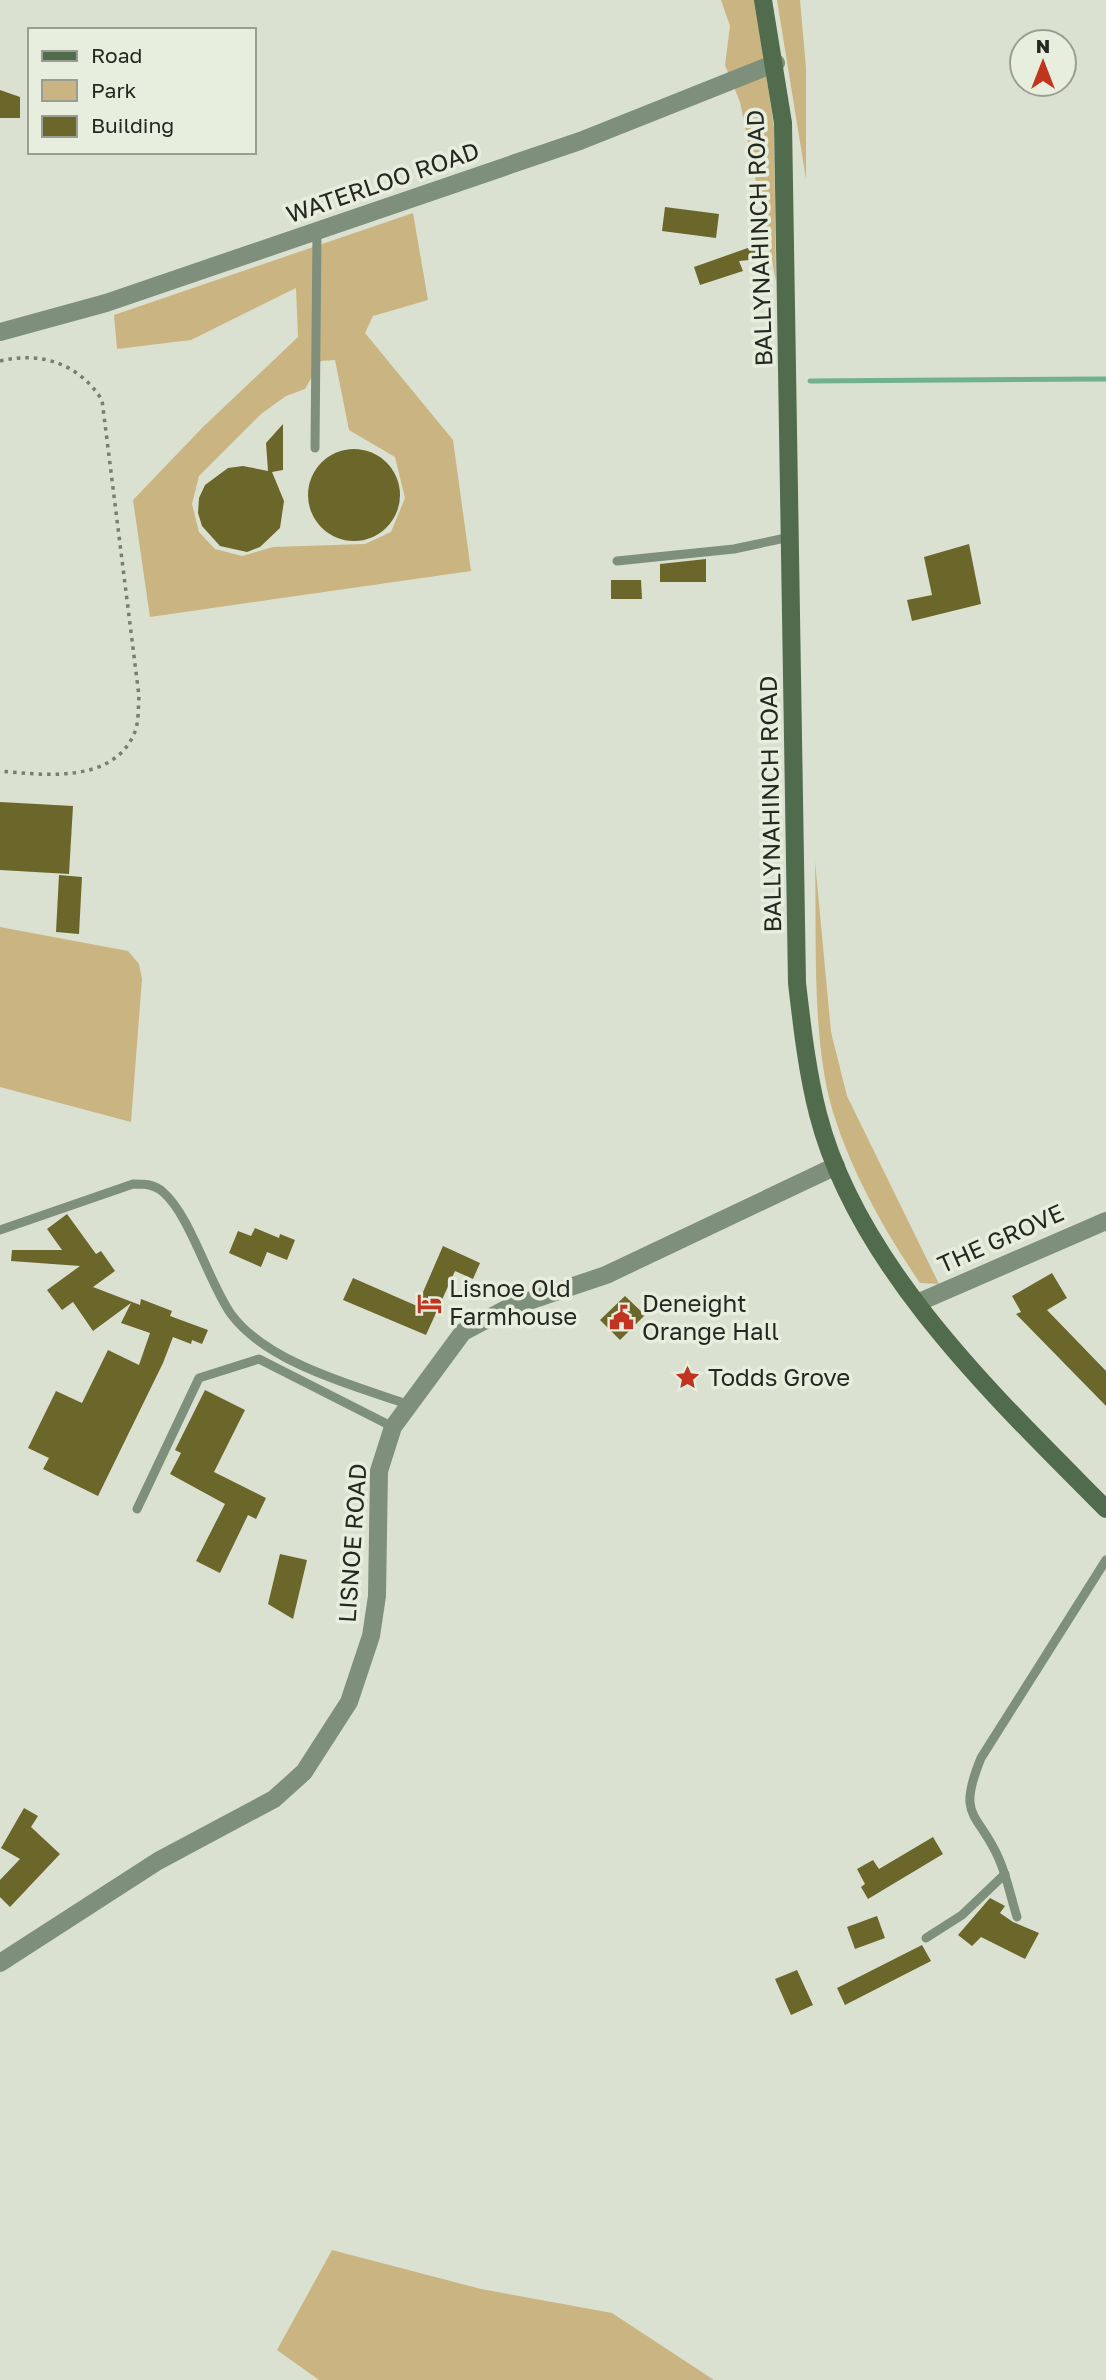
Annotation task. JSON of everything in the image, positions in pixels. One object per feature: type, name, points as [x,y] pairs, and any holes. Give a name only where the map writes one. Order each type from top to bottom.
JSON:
[{"type":"street","name":"BALLYNAHINCH ROAD","points":[[763,0],[776,63],[783,123],[792,537],[797,983],[818,1115],[836,1166],[865,1224],[917,1303],[1014,1415],[1106,1508]]},
{"type":"street","name":"WATERLOO ROAD","points":[[0,332],[106,303],[580,141],[776,63]]},
{"type":"street","name":"LISNOE ROAD","points":[[0,1963],[158,1861],[274,1799],[304,1772],[349,1702],[370,1636],[377,1596],[379,1471],[393,1427],[463,1332],[508,1308],[606,1275],[836,1166]]},
{"type":"street","name":"THE GROVE","points":[[917,1303],[1106,1221]]},
{"type":"lane","points":[[315,447],[317,231]]},
{"type":"lane","points":[[617,561],[734,549],[792,537]]},
{"type":"lane","points":[[0,1230],[133,1184],[150,1184],[172,1202],[232,1315],[270,1350],[345,1382],[410,1405]]},
{"type":"lane","points":[[137,1509],[199,1378],[259,1359],[393,1427]]},
{"type":"lane","points":[[1017,1917],[999,1857],[970,1813],[974,1777],[981,1758],[1106,1560]]},
{"type":"lane","points":[[926,1938],[962,1915],[1004,1874]]},
{"type":"path","points":[[0,361],[24,355],[61,364],[88,379],[102,400],[139,696],[135,732],[124,751],[99,768],[75,773],[0,771]]},
{"type":"green space","points":[[721,0],[754,0],[758,16],[774,128],[776,281],[740,102],[725,65],[730,26]]},
{"type":"green space","points":[[777,0],[800,0],[806,68],[806,179]]},
{"type":"green space","points":[[413,213],[428,300],[373,316],[365,333],[453,440],[471,571],[150,617],[133,500],[203,427],[298,337],[296,288],[191,340],[117,349],[114,315]],"holes":[[[335,360],[349,430],[395,457],[405,498],[391,532],[365,544],[273,547],[242,556],[215,549],[199,532],[192,504],[199,476],[261,414],[286,396],[305,389],[321,361]]]},
{"type":"green space","points":[[815,861],[831,1032],[847,1096],[939,1284],[920,1283],[894,1242],[859,1179],[833,1112],[821,1053],[818,1021]]},
{"type":"green space","points":[[0,927],[128,951],[139,964],[142,979],[131,1122],[0,1087]]},
{"type":"green space","points":[[332,2250],[481,2289],[612,2313],[714,2380],[319,2380],[277,2350]]},
{"type":"building","points":[[0,90],[20,97],[20,118],[0,118]]},
{"type":"building","points":[[665,207],[719,214],[716,238],[662,231]]},
{"type":"building","points":[[759,244],[760,259],[739,261],[743,271],[700,285],[694,267]]},
{"type":"building","points":[[283,424],[283,470],[272,472],[284,501],[280,528],[260,547],[247,552],[220,546],[202,526],[198,513],[199,498],[205,485],[228,468],[243,466],[268,471],[266,443]]},
{"type":"building","points":[[354,449],[371,453],[386,463],[396,478],[400,495],[396,512],[386,527],[371,537],[354,541],[337,537],[322,527],[312,512],[308,495],[312,478],[322,463],[337,453]]},
{"type":"building","points":[[969,544],[981,604],[912,621],[907,600],[932,595],[924,557]]},
{"type":"building","points":[[706,559],[706,582],[660,582],[660,564]]},
{"type":"building","points":[[611,580],[641,580],[642,599],[611,599]]},
{"type":"building","points":[[0,802],[73,806],[69,874],[0,870]]},
{"type":"building","points":[[59,875],[82,877],[79,934],[56,932]]},
{"type":"building","points":[[67,1214],[96,1254],[101,1251],[115,1271],[93,1287],[140,1305],[141,1299],[172,1311],[170,1316],[208,1330],[202,1344],[192,1340],[191,1344],[173,1337],[98,1496],[43,1469],[49,1458],[28,1448],[56,1391],[82,1403],[108,1350],[139,1365],[150,1333],[121,1323],[131,1303],[93,1331],[73,1302],[62,1310],[47,1290],[80,1266],[11,1261],[12,1250],[62,1250],[47,1229]]},
{"type":"building","points":[[255,1228],[279,1238],[280,1234],[295,1240],[287,1260],[267,1252],[261,1267],[229,1253],[238,1231],[251,1236]]},
{"type":"building","points":[[443,1246],[480,1263],[473,1279],[455,1271],[426,1335],[343,1300],[353,1278],[417,1306]]},
{"type":"building","points":[[1052,1273],[1067,1298],[1047,1310],[1106,1371],[1106,1406],[1016,1314],[1021,1312],[1012,1296]]},
{"type":"building","name":"Deneight Orange Hall","points":[[625,1296],[645,1315],[620,1340],[600,1320]]},
{"type":"building","points":[[205,1390],[245,1410],[214,1472],[266,1498],[256,1519],[248,1515],[220,1573],[196,1561],[225,1504],[170,1474],[181,1453],[175,1450]]},
{"type":"building","points":[[280,1554],[307,1560],[293,1619],[268,1604]]},
{"type":"building","points":[[24,1808],[38,1816],[31,1827],[60,1854],[10,1907],[0,1897],[0,1880],[20,1859],[1,1848]]},
{"type":"building","points":[[933,1837],[943,1854],[868,1899],[861,1887],[865,1884],[857,1869],[873,1860],[879,1869]]},
{"type":"building","points":[[990,1898],[1005,1906],[1000,1913],[1039,1933],[1025,1959],[981,1937],[972,1946],[958,1935]]},
{"type":"building","points":[[877,1916],[885,1938],[855,1949],[847,1927]]},
{"type":"building","points":[[922,1945],[931,1961],[845,2005],[837,1988]]},
{"type":"building","points":[[797,1970],[813,2005],[791,2015],[775,1979]]},
{"type":"waterway","points":[[810,381],[1106,379]]},
{"type":"place","name":"Lisnoe Old Farmhouse","points":[[429,1303]]},
{"type":"place","name":"Deneight Orange Hall","points":[[622,1318]]},
{"type":"place","name":"Todds Grove","points":[[688,1378]]}]
